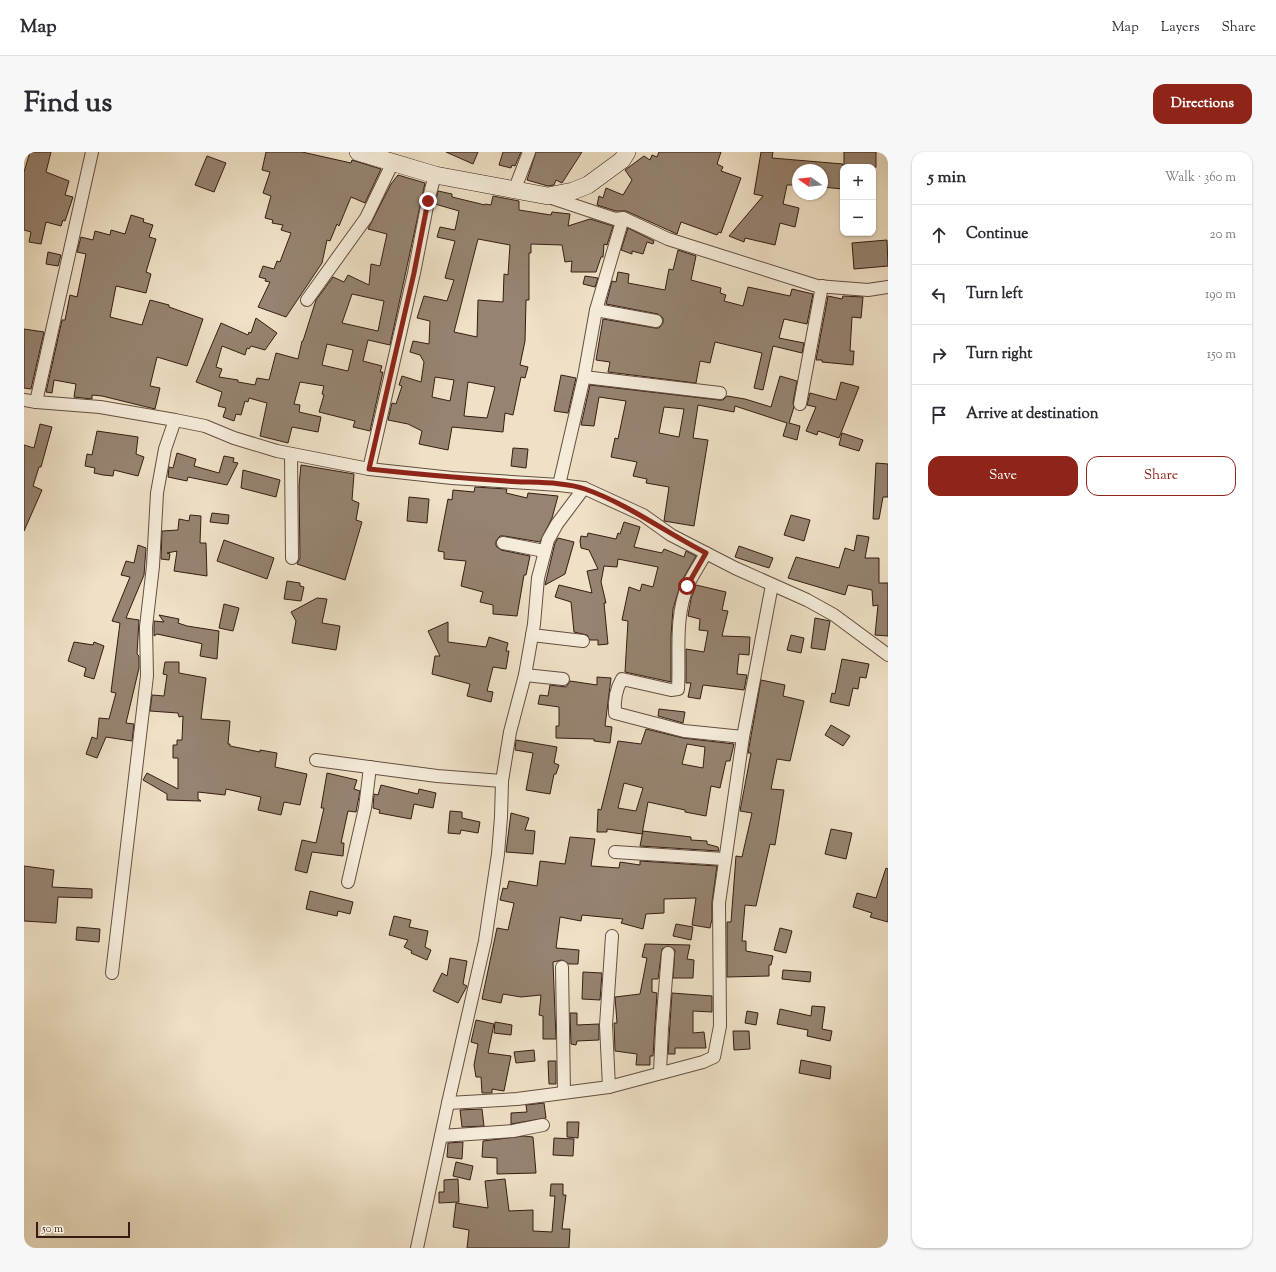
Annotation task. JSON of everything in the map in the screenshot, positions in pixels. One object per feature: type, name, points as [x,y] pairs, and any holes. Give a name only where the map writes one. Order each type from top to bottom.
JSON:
[{"type":"street","points":[[92,152],[30,401],[100,407],[205,426],[234,438],[291,454],[369,469],[452,478],[584,488],[643,515],[671,535],[706,553],[807,600],[834,615],[888,655]]},
{"type":"street","points":[[358,152],[435,175],[514,191],[548,196],[615,219],[623,218],[668,239],[822,286],[868,290],[888,287]]},
{"type":"street","points":[[514,191],[529,152]]},
{"type":"street","points":[[548,196],[573,191],[588,185],[622,160],[627,152]]},
{"type":"street","points":[[307,300],[366,218],[393,162]]},
{"type":"street","points":[[369,469],[413,280],[428,201],[435,175]]},
{"type":"street","points":[[559,485],[584,376],[596,310],[623,218]]},
{"type":"street","points":[[800,404],[822,286]]},
{"type":"street","points":[[596,310],[656,321]]},
{"type":"street","points":[[584,376],[720,393]]},
{"type":"street","points":[[112,973],[147,676],[146,627],[153,574],[157,493],[165,449],[175,420]]},
{"type":"street","points":[[291,454],[292,558]]},
{"type":"street","points":[[417,1248],[448,1103],[486,941],[498,854],[502,781],[510,732],[532,635],[538,578],[544,551],[556,524],[584,488]]},
{"type":"street","points":[[503,543],[544,551]]},
{"type":"street","points":[[706,553],[687,586],[680,615],[678,644],[678,690],[671,690],[622,679],[618,685],[614,703],[615,713],[684,731],[743,737]]},
{"type":"street","points":[[448,1103],[517,1099],[609,1087],[660,1072],[703,1062],[714,1057],[720,1026],[719,903],[724,859],[743,737],[772,585]]},
{"type":"street","points":[[532,635],[583,641]]},
{"type":"street","points":[[524,675],[563,679]]},
{"type":"street","points":[[316,760],[437,776],[502,781]]},
{"type":"street","points":[[348,882],[365,808],[370,767]]},
{"type":"street","points":[[615,852],[724,859]]},
{"type":"street","points":[[609,1087],[606,1025],[612,936]]},
{"type":"street","points":[[660,1072],[668,953]]},
{"type":"street","points":[[562,967],[564,1092]]},
{"type":"street","points":[[441,1136],[513,1131],[543,1125]]},
{"type":"building","points":[[30,152],[51,152],[46,172],[69,181],[65,195],[73,197],[65,221],[63,220],[61,226],[46,222],[41,244],[29,242],[31,232],[24,230],[24,172]]},
{"type":"building","points":[[266,152],[302,152],[351,163],[352,160],[381,169],[365,203],[351,197],[339,226],[337,224],[330,241],[327,240],[322,263],[286,317],[258,307],[270,282],[259,277],[263,266],[274,269],[277,261],[280,262],[291,233],[281,230],[283,225],[272,223],[273,220],[265,218],[271,196],[263,193],[270,172],[262,170]]},
{"type":"building","points":[[446,152],[478,152],[473,164]]},
{"type":"building","points":[[503,152],[521,152],[515,166],[512,165],[511,168],[499,165]]},
{"type":"building","points":[[536,152],[582,152],[562,183],[556,180],[554,185],[548,186],[527,180]]},
{"type":"building","points":[[659,152],[721,152],[717,164],[723,167],[721,171],[741,178],[721,233],[719,232],[717,235],[681,222],[677,234],[626,211],[616,211],[597,205],[599,196],[603,198],[606,188],[623,195],[632,180],[625,170],[644,156],[650,160],[652,155],[657,157]]},
{"type":"building","points":[[761,152],[773,152],[772,158],[843,164],[840,164],[840,189],[828,188],[828,164],[792,164],[792,185],[787,185],[783,204],[799,208],[795,227],[780,223],[775,245],[745,238],[744,242],[729,236],[763,196],[754,194]]},
{"type":"building","points":[[844,152],[876,152],[876,164],[844,164]]},
{"type":"building","points":[[207,156],[226,163],[214,192],[195,185]]},
{"type":"building","points":[[398,175],[425,183],[390,345],[368,340],[363,361],[382,366],[380,372],[383,372],[370,431],[353,427],[355,421],[319,412],[324,395],[322,394],[324,386],[300,382],[294,404],[300,405],[299,412],[321,417],[318,432],[292,427],[288,443],[260,436],[267,403],[249,398],[248,402],[245,401],[241,415],[236,414],[234,421],[223,417],[226,408],[218,406],[222,392],[196,382],[221,323],[248,335],[249,332],[251,333],[256,318],[277,333],[265,350],[251,346],[249,349],[247,348],[245,355],[222,346],[216,367],[222,369],[219,377],[255,385],[257,378],[269,380],[276,353],[298,359],[302,341],[316,300],[333,277],[344,282],[348,275],[369,285],[371,264],[380,266],[387,234],[368,229],[391,184]],"holes":[[[352,294],[384,301],[378,331],[342,323]],[[327,344],[353,350],[348,371],[322,365]]]},
{"type":"building","points":[[438,191],[452,194],[452,197],[485,205],[491,205],[493,196],[519,201],[519,210],[551,215],[552,212],[570,214],[568,226],[590,219],[613,226],[607,245],[604,244],[603,257],[601,257],[596,272],[571,272],[572,261],[565,262],[562,245],[531,244],[531,253],[529,253],[529,300],[526,300],[525,341],[520,365],[528,367],[525,378],[521,377],[513,415],[505,413],[503,432],[452,427],[448,450],[419,444],[422,431],[408,424],[388,420],[392,403],[396,404],[402,386],[399,385],[402,376],[421,382],[424,362],[420,355],[410,352],[413,341],[429,344],[430,321],[417,318],[424,296],[447,301],[454,280],[445,278],[455,241],[437,237],[440,227],[455,230],[459,211],[435,204]],"holes":[[[478,239],[510,245],[508,275],[504,274],[503,302],[478,300],[477,337],[454,332]],[[435,377],[454,380],[450,401],[432,397]],[[468,382],[495,387],[487,418],[464,416]]]},
{"type":"building","points":[[131,215],[144,219],[143,222],[153,225],[149,237],[156,239],[146,272],[151,274],[146,293],[116,286],[110,317],[142,325],[150,300],[169,305],[169,307],[203,319],[187,366],[157,357],[150,386],[160,388],[155,409],[102,396],[92,395],[92,399],[74,397],[76,384],[54,380],[52,393],[46,392],[62,320],[65,320],[70,295],[77,297],[86,254],[77,252],[81,237],[93,240],[95,231],[110,235],[111,230],[125,234]]},
{"type":"building","points":[[628,228],[654,241],[653,244],[647,242],[643,254],[632,251],[632,254],[621,250]]},
{"type":"building","points":[[887,240],[888,266],[854,269],[852,243]]},
{"type":"building","points":[[678,250],[696,256],[691,280],[721,288],[720,293],[726,295],[724,301],[743,306],[748,287],[790,296],[792,289],[813,294],[807,324],[784,319],[779,338],[804,343],[802,353],[773,346],[763,390],[754,388],[762,353],[715,342],[710,363],[700,361],[696,383],[608,372],[610,362],[596,360],[603,319],[655,328],[659,328],[663,323],[663,318],[658,314],[606,304],[612,281],[616,282],[618,272],[629,274],[628,283],[665,290],[669,269],[673,270]]},
{"type":"building","points":[[48,252],[61,255],[58,266],[46,264]]},
{"type":"building","points":[[585,276],[598,278],[595,287],[583,284]]},
{"type":"building","points":[[828,296],[842,299],[843,296],[863,297],[861,318],[852,317],[850,351],[854,351],[853,365],[816,360]]},
{"type":"building","points":[[24,329],[44,332],[31,389],[24,388]]},
{"type":"building","points":[[561,375],[576,378],[568,413],[554,411]]},
{"type":"building","points":[[780,376],[797,381],[793,403],[794,407],[789,423],[800,426],[797,440],[783,436],[787,423],[735,406],[734,412],[698,405],[693,438],[708,440],[694,526],[664,521],[669,487],[646,483],[647,479],[633,476],[637,462],[611,457],[615,438],[618,439],[626,401],[599,397],[594,426],[581,425],[590,385],[719,400],[723,400],[727,396],[745,399],[771,407]],"holes":[[[664,407],[684,409],[679,437],[659,433]]]},
{"type":"building","points":[[841,382],[859,387],[839,438],[818,431],[817,435],[806,431],[816,407],[807,405],[810,393],[836,400]]},
{"type":"building","points":[[40,424],[52,427],[41,467],[39,467],[33,486],[42,490],[24,531],[24,445],[34,448]]},
{"type":"building","points":[[97,431],[138,437],[136,454],[144,457],[138,476],[114,470],[113,476],[103,475],[94,473],[95,468],[85,466],[87,454],[92,455]]},
{"type":"building","points":[[842,433],[863,440],[859,451],[839,445]]},
{"type":"building","points":[[513,448],[528,449],[526,468],[511,466]]},
{"type":"building","points":[[177,453],[196,459],[194,466],[219,473],[224,456],[234,458],[233,462],[238,463],[227,485],[188,477],[187,481],[168,477],[169,467],[173,468]]},
{"type":"building","points":[[876,463],[888,464],[888,497],[883,497],[879,519],[873,519]]},
{"type":"building","points":[[301,465],[354,474],[352,500],[359,503],[356,520],[362,522],[345,580],[297,564],[300,558],[299,486]]},
{"type":"building","points":[[243,470],[280,480],[276,497],[241,488]]},
{"type":"building","points":[[475,487],[507,489],[506,493],[527,498],[528,493],[558,496],[552,518],[540,542],[504,536],[500,536],[496,541],[496,546],[501,550],[530,556],[526,575],[524,575],[517,616],[493,614],[493,605],[480,602],[483,592],[461,586],[466,561],[444,559],[444,552],[438,551],[448,499],[452,500],[453,490],[474,492]]},
{"type":"building","points":[[409,497],[429,499],[427,523],[407,521]]},
{"type":"building","points":[[212,513],[229,515],[228,524],[210,522]]},
{"type":"building","points":[[190,515],[201,516],[200,543],[206,543],[207,576],[174,571],[177,551],[167,553],[170,554],[169,560],[161,559],[162,531],[178,530],[179,519],[189,521]]},
{"type":"building","points":[[791,515],[810,520],[804,541],[784,535]]},
{"type":"building","points":[[624,522],[640,527],[634,547],[662,553],[664,549],[684,557],[686,551],[696,556],[681,582],[673,609],[671,636],[671,682],[625,672],[628,621],[622,620],[629,587],[640,591],[642,584],[653,587],[658,567],[618,559],[617,567],[604,566],[601,582],[606,603],[604,603],[608,644],[598,645],[598,640],[590,640],[587,635],[574,632],[571,602],[555,597],[559,585],[592,593],[587,571],[598,569],[589,550],[581,548],[581,536],[587,537],[588,533],[616,539],[618,533],[620,534]]},
{"type":"building","points":[[857,535],[869,537],[865,558],[879,558],[879,583],[888,583],[888,636],[875,635],[878,605],[873,606],[872,590],[848,585],[845,595],[788,578],[796,557],[839,568],[845,548],[854,551]]},
{"type":"building","points":[[558,538],[574,542],[565,574],[545,585],[555,543]]},
{"type":"building","points":[[224,540],[274,558],[267,579],[217,561]]},
{"type":"building","points":[[138,545],[146,548],[144,575],[126,618],[139,620],[137,654],[139,656],[139,668],[126,723],[134,724],[132,741],[106,737],[97,758],[86,754],[92,737],[97,739],[99,718],[109,719],[116,693],[111,692],[120,623],[112,621],[130,577],[121,575],[126,561],[134,563]]},
{"type":"building","points":[[739,546],[773,558],[769,568],[735,557]]},
{"type":"building","points":[[287,581],[300,583],[300,586],[304,587],[301,601],[284,599]]},
{"type":"building","points":[[696,585],[726,592],[722,610],[728,611],[722,636],[750,637],[749,655],[739,654],[737,674],[747,675],[744,690],[703,685],[700,699],[688,697],[691,683],[686,683],[686,649],[704,652],[708,631],[699,630],[700,619],[688,616],[691,599]]},
{"type":"building","points":[[317,598],[327,599],[322,623],[340,626],[336,650],[292,643],[296,621],[291,612]]},
{"type":"building","points":[[224,604],[239,608],[233,631],[219,628]]},
{"type":"building","points":[[159,615],[179,619],[178,623],[187,626],[219,631],[217,659],[200,656],[202,644],[157,634],[154,636],[154,621],[164,622]]},
{"type":"building","points":[[815,618],[830,621],[825,650],[811,648]]},
{"type":"building","points":[[448,622],[448,642],[486,647],[489,637],[508,643],[506,651],[509,651],[506,669],[493,667],[487,691],[493,692],[491,702],[467,696],[470,684],[432,674],[435,656],[440,656],[428,631]]},
{"type":"building","points":[[791,635],[804,638],[801,653],[787,650]]},
{"type":"building","points":[[74,642],[93,645],[94,642],[104,646],[94,679],[84,676],[86,668],[68,661]]},
{"type":"building","points":[[842,659],[869,664],[866,678],[860,677],[858,689],[853,688],[849,706],[830,702],[832,693],[835,694]]},
{"type":"building","points":[[165,662],[179,662],[179,673],[206,678],[201,719],[230,721],[228,744],[230,744],[230,746],[260,752],[260,750],[277,753],[275,767],[307,774],[300,805],[284,802],[281,815],[258,810],[261,797],[226,789],[225,795],[198,792],[198,799],[201,801],[167,800],[167,794],[143,780],[147,773],[178,789],[178,758],[173,758],[173,745],[177,745],[177,740],[182,740],[183,716],[179,717],[178,713],[150,711],[152,695],[164,696],[167,675],[163,674]]},
{"type":"building","points":[[597,677],[611,678],[605,726],[612,727],[610,743],[594,741],[594,739],[556,738],[556,726],[559,726],[559,707],[538,704],[540,695],[548,696],[550,685],[566,687],[570,681],[597,685]]},
{"type":"building","points":[[761,680],[785,685],[783,696],[804,701],[790,761],[777,759],[771,789],[784,790],[775,845],[770,844],[756,906],[745,905],[742,941],[746,941],[746,951],[773,956],[771,965],[769,965],[769,976],[727,977],[727,922],[731,922],[736,856],[742,857],[752,813],[740,811],[751,753],[748,753]]},
{"type":"building","points":[[659,709],[685,712],[683,723],[658,716]]},
{"type":"building","points":[[831,725],[850,736],[843,746],[825,735]]},
{"type":"building","points":[[646,729],[683,738],[734,744],[730,761],[726,761],[720,788],[711,786],[706,816],[648,802],[642,834],[607,829],[607,832],[597,832],[598,809],[601,810],[618,741],[641,744]],"holes":[[[687,744],[705,747],[703,768],[682,764]],[[624,783],[643,788],[636,811],[618,808]]]},
{"type":"building","points":[[516,740],[557,747],[554,763],[559,765],[556,774],[554,774],[550,794],[526,790],[533,753],[515,750]]},
{"type":"building","points":[[327,773],[357,780],[354,789],[360,791],[356,812],[348,811],[341,843],[344,843],[343,856],[312,852],[307,873],[295,870],[302,840],[316,843],[324,808],[321,808]]},
{"type":"building","points":[[381,785],[418,794],[419,789],[436,793],[433,808],[414,804],[411,819],[379,813],[380,810],[373,808],[374,794],[378,795]]},
{"type":"building","points":[[450,811],[462,812],[462,818],[480,822],[478,833],[461,830],[460,834],[448,833]]},
{"type":"building","points":[[511,813],[529,818],[525,830],[535,831],[533,854],[506,852]]},
{"type":"building","points":[[831,829],[852,833],[846,859],[825,854]]},
{"type":"building","points":[[643,831],[691,837],[691,840],[707,841],[707,844],[718,847],[719,851],[640,846]]},
{"type":"building","points":[[570,837],[595,839],[591,866],[619,868],[620,862],[640,865],[640,861],[717,866],[712,902],[712,919],[710,928],[692,925],[696,898],[664,899],[664,913],[646,914],[643,929],[621,923],[623,919],[582,915],[581,921],[560,917],[556,948],[579,950],[578,964],[569,964],[562,960],[553,962],[556,1039],[543,1039],[543,1016],[539,1015],[541,995],[521,997],[503,994],[501,1003],[482,999],[497,928],[508,930],[514,903],[500,900],[503,888],[507,889],[509,881],[537,886],[540,861],[565,864]]},
{"type":"building","points":[[24,866],[54,870],[52,887],[92,889],[92,898],[58,897],[56,923],[24,921]]},
{"type":"building","points":[[886,868],[888,869],[888,922],[870,917],[872,913],[853,907],[857,893],[876,898]]},
{"type":"building","points":[[310,891],[353,902],[350,914],[338,911],[337,916],[306,909]]},
{"type":"building","points":[[394,916],[411,920],[409,927],[428,931],[425,947],[431,950],[427,960],[411,953],[412,951],[404,947],[408,940],[389,935]]},
{"type":"building","points":[[676,924],[693,927],[691,940],[673,936]]},
{"type":"building","points":[[77,927],[100,929],[99,942],[76,940]]},
{"type":"building","points":[[780,928],[792,931],[786,953],[774,950]]},
{"type":"building","points":[[645,944],[690,945],[687,959],[694,960],[693,978],[673,978],[675,950],[668,946],[662,949],[658,979],[652,979],[652,992],[657,993],[653,1056],[650,1056],[650,1065],[636,1065],[637,1054],[615,1051],[614,1023],[617,1023],[615,997],[640,994],[647,958],[642,957]]},
{"type":"building","points":[[450,958],[467,961],[463,984],[467,986],[458,1003],[433,991],[442,973],[447,976]]},
{"type":"building","points":[[783,970],[811,972],[810,982],[782,979]]},
{"type":"building","points":[[583,972],[602,973],[600,1000],[582,999]]},
{"type":"building","points":[[672,993],[712,996],[712,1012],[693,1011],[693,1033],[704,1032],[706,1048],[675,1048],[675,1054],[668,1054]]},
{"type":"building","points":[[812,1006],[825,1007],[822,1029],[832,1031],[830,1041],[807,1036],[808,1030],[777,1024],[780,1009],[811,1016]]},
{"type":"building","points":[[747,1011],[758,1013],[756,1025],[745,1023]]},
{"type":"building","points":[[570,1013],[577,1013],[577,1025],[599,1024],[599,1040],[577,1041],[576,1045],[571,1044]]},
{"type":"building","points":[[476,1020],[494,1024],[488,1053],[511,1056],[504,1091],[492,1089],[492,1093],[482,1093],[481,1077],[476,1077],[474,1065],[478,1044],[471,1042]]},
{"type":"building","points":[[495,1022],[512,1025],[511,1035],[494,1033]]},
{"type":"building","points":[[733,1031],[749,1031],[750,1049],[734,1050]]},
{"type":"building","points":[[534,1050],[535,1061],[516,1063],[514,1052]]},
{"type":"building","points":[[801,1060],[831,1066],[830,1079],[799,1073]]},
{"type":"building","points":[[548,1061],[556,1061],[556,1084],[549,1084]]},
{"type":"building","points":[[544,1103],[546,1118],[511,1124],[511,1113],[527,1112],[526,1105]]},
{"type":"building","points":[[482,1109],[484,1126],[462,1127],[460,1110]]},
{"type":"building","points":[[567,1122],[579,1122],[578,1138],[567,1137]]},
{"type":"building","points":[[524,1136],[533,1137],[536,1173],[497,1174],[497,1158],[482,1157],[483,1141]]},
{"type":"building","points":[[554,1138],[574,1139],[573,1156],[553,1155]]},
{"type":"building","points":[[463,1142],[462,1159],[447,1157],[448,1143]]},
{"type":"building","points":[[456,1162],[473,1166],[470,1180],[453,1176]]},
{"type":"building","points":[[458,1179],[459,1202],[439,1203],[439,1192],[444,1192],[444,1180]]},
{"type":"building","points":[[505,1179],[509,1211],[533,1210],[533,1231],[552,1232],[555,1196],[550,1196],[551,1184],[563,1184],[563,1195],[566,1195],[562,1229],[570,1229],[569,1248],[467,1248],[469,1230],[453,1227],[456,1203],[488,1208],[485,1181]]},
{"type":"route","points":[[428,201],[393,369],[381,413],[369,469],[452,478],[584,488],[643,515],[671,535],[706,553],[687,586]]}]
